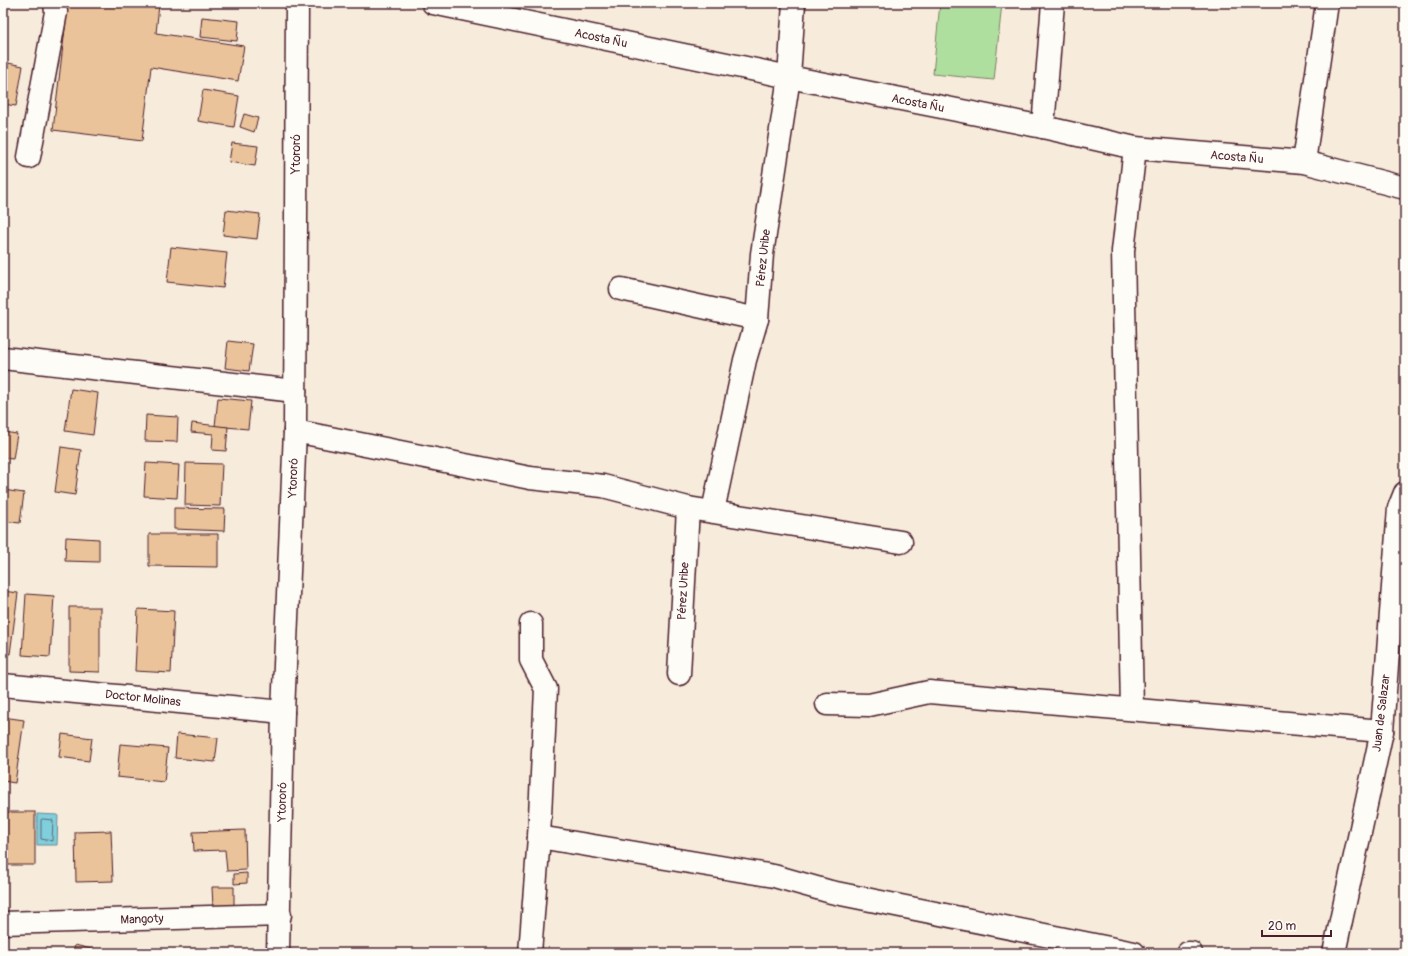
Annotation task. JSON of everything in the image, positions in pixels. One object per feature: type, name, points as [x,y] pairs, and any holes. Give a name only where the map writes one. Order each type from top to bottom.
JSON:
[{"type":"street","points":[[29,157],[56,12],[55,3]]},
{"type":"street","name":"Ytororó","points":[[278,953],[280,915],[283,712],[295,431],[297,3]]},
{"type":"street","name":"Acosta Ñu","points":[[433,3],[788,78],[1042,127],[1135,148],[1304,162],[1405,188]]},
{"type":"street","name":"Pérez Uribe","points":[[713,511],[745,360],[757,319],[762,254],[788,78],[794,3]]},
{"type":"street","points":[[1042,127],[1053,3]]},
{"type":"street","points":[[1304,162],[1327,3]]},
{"type":"street","points":[[1132,709],[1123,251],[1135,148]]},
{"type":"street","points":[[621,289],[757,319]]},
{"type":"street","points":[[3,358],[295,391]]},
{"type":"street","points":[[295,431],[530,478],[603,486],[688,508],[901,542]]},
{"type":"street","name":"Juan de Salazar","points":[[1334,953],[1382,732],[1399,508],[1405,493]]},
{"type":"street","name":"Pérez Uribe","points":[[679,674],[688,508]]},
{"type":"street","points":[[530,953],[539,837],[546,689],[531,660],[531,624]]},
{"type":"street","name":"Doctor Molinas","points":[[3,685],[283,712]]},
{"type":"street","points":[[827,704],[869,705],[929,692],[1382,732]]},
{"type":"street","points":[[539,837],[774,876],[831,892],[1134,953]]},
{"type":"street","name":"Mangoty","points":[[3,923],[280,915]]},
{"type":"green space","points":[[940,3],[1002,3],[994,80],[933,74]]},
{"type":"water","points":[[37,814],[58,815],[57,845],[37,845]]},
{"type":"building","points":[[68,3],[144,3],[159,5],[156,33],[244,46],[238,81],[151,67],[142,141],[53,130]]},
{"type":"building","points":[[202,17],[239,21],[237,41],[200,37]]},
{"type":"building","points":[[3,62],[23,66],[16,106],[3,104]]},
{"type":"building","points":[[203,90],[239,96],[234,127],[198,121]]},
{"type":"building","points":[[244,114],[258,118],[254,132],[240,127]]},
{"type":"building","points":[[232,143],[258,146],[255,166],[229,162]]},
{"type":"building","points":[[226,210],[260,214],[257,239],[223,235]]},
{"type":"building","points":[[171,247],[227,253],[223,288],[167,282]]},
{"type":"building","points":[[228,341],[253,344],[249,371],[225,368]]},
{"type":"building","points":[[71,389],[98,393],[93,435],[65,431]]},
{"type":"building","points":[[218,398],[251,401],[248,429],[215,426]]},
{"type":"building","points":[[146,415],[178,417],[177,442],[145,441]]},
{"type":"building","points":[[192,423],[228,427],[226,451],[212,450],[213,434],[191,432]]},
{"type":"building","points":[[3,432],[17,434],[13,459],[3,458]]},
{"type":"building","points":[[61,447],[81,450],[75,495],[55,492]]},
{"type":"building","points":[[146,463],[179,465],[177,498],[144,496]]},
{"type":"building","points":[[186,463],[222,464],[220,506],[185,505]]},
{"type":"building","points":[[3,490],[24,493],[20,523],[3,521]]},
{"type":"building","points":[[174,508],[225,509],[224,531],[174,529]]},
{"type":"building","points":[[149,534],[218,534],[218,567],[149,566]]},
{"type":"building","points":[[66,537],[99,539],[99,562],[65,561]]},
{"type":"building","points":[[3,591],[18,593],[10,654],[3,653]]},
{"type":"building","points":[[26,594],[54,596],[50,657],[22,655]]},
{"type":"building","points":[[69,607],[100,607],[100,672],[69,671]]},
{"type":"building","points":[[138,609],[174,611],[171,673],[135,671]]},
{"type":"building","points":[[3,717],[24,720],[15,783],[3,781]]},
{"type":"building","points":[[62,734],[92,738],[89,761],[59,757]]},
{"type":"building","points":[[177,734],[218,738],[215,762],[175,758]]},
{"type":"building","points":[[120,744],[168,748],[164,782],[117,777]]},
{"type":"building","points":[[3,812],[35,812],[35,865],[3,865]]},
{"type":"building","points":[[245,830],[246,870],[227,871],[225,850],[194,851],[193,832]]},
{"type":"building","points":[[111,831],[113,881],[76,882],[75,832]]},
{"type":"building","points":[[247,873],[247,883],[234,884],[234,874]]},
{"type":"building","points":[[212,887],[234,887],[234,907],[213,907]]},
{"type":"building","points":[[75,945],[103,952],[73,953]]}]
